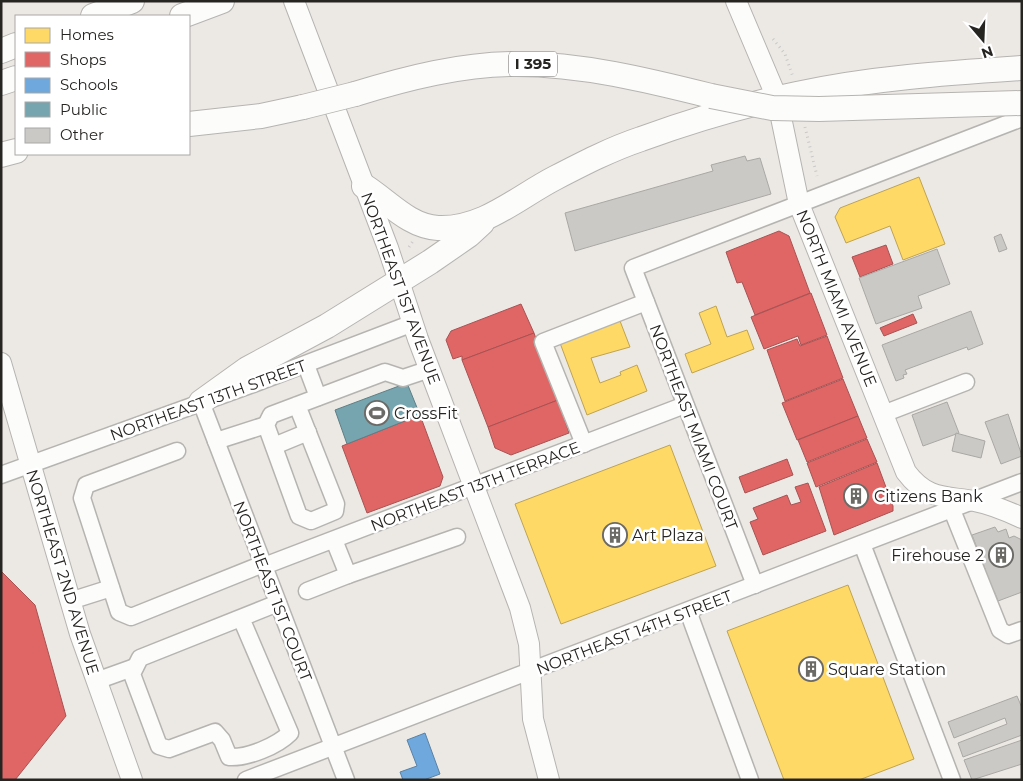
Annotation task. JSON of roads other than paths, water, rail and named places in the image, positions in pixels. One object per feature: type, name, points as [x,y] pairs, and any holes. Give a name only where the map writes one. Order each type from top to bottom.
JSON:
[{"type":"highway","points":[[96,15],[132,1]]},
{"type":"highway","points":[[185,15],[222,1]]},
{"type":"highway","name":"I 395","points":[[190,124],[261,116],[355,94],[420,76],[486,65],[515,64],[546,64],[630,76],[711,96],[772,108],[820,109],[1022,103]]},
{"type":"highway","points":[[201,402],[247,369],[327,326],[399,281],[469,235],[487,218],[553,179],[639,139],[777,98],[904,77],[1022,68]]},
{"type":"highway","points":[[1,83],[15,78]]},
{"type":"highway","points":[[1,155],[15,151]]},
{"type":"highway","points":[[364,186],[382,197],[407,218],[423,225],[438,228],[456,226],[487,218]]},
{"type":"main road","name":"NORTHEAST 1ST AVENUE","points":[[294,1],[476,487],[525,624],[529,644],[533,719],[550,780]]},
{"type":"main road","name":"NORTH MIAMI AVENUE","points":[[736,1],[777,98],[799,204],[883,414],[911,478],[936,495],[957,500],[974,501],[1022,518]]},
{"type":"main road","name":"NORTHEAST 2ND AVENUE","points":[[1,363],[70,601],[96,681],[132,780]]},
{"type":"street","points":[[799,204],[1022,118]]},
{"type":"street","name":"NORTHEAST MIAMI COURT","points":[[755,585],[633,268],[799,204]]},
{"type":"street","points":[[584,444],[543,342],[646,302]]},
{"type":"street","name":"NORTHEAST 13TH STREET","points":[[1,475],[306,365],[413,323]]},
{"type":"street","points":[[306,365],[318,397]]},
{"type":"street","points":[[216,441],[266,425],[271,415],[385,372],[403,378],[430,368]]},
{"type":"street","points":[[883,414],[966,382]]},
{"type":"street","name":"NORTHEAST 1ST COURT","points":[[201,402],[346,780]]},
{"type":"street","points":[[297,405],[336,504],[335,511],[339,538],[348,575]]},
{"type":"street","name":"NORTHEAST 13TH TERRACE","points":[[177,451],[86,485],[82,498],[119,612],[131,617],[264,565],[476,487],[685,405]]},
{"type":"street","points":[[266,425],[299,516],[311,520],[335,511]]},
{"type":"street","points":[[274,446],[308,432]]},
{"type":"street","name":"NORTHEAST 14TH STREET","points":[[246,780],[1022,482]]},
{"type":"street","points":[[952,510],[1000,630],[1008,635],[1022,630]]},
{"type":"street","points":[[308,591],[457,537]]},
{"type":"street","points":[[862,544],[952,780]]},
{"type":"street","points":[[70,601],[111,588]]},
{"type":"street","points":[[241,618],[290,733],[282,741],[237,758],[229,757],[222,740],[216,732],[169,749],[159,746],[132,674],[140,658],[278,603]]},
{"type":"street","points":[[688,611],[750,780]]},
{"type":"street","points":[[96,681],[135,667]]},
{"type":"place","name":"CrossFit","points":[[377,413]]},
{"type":"place","name":"Citizens Bank","points":[[856,496]]},
{"type":"place","name":"Art Plaza","points":[[615,535]]},
{"type":"place","name":"Firehouse 2","points":[[1001,555]]},
{"type":"place","name":"Square Station","points":[[811,669]]}]
